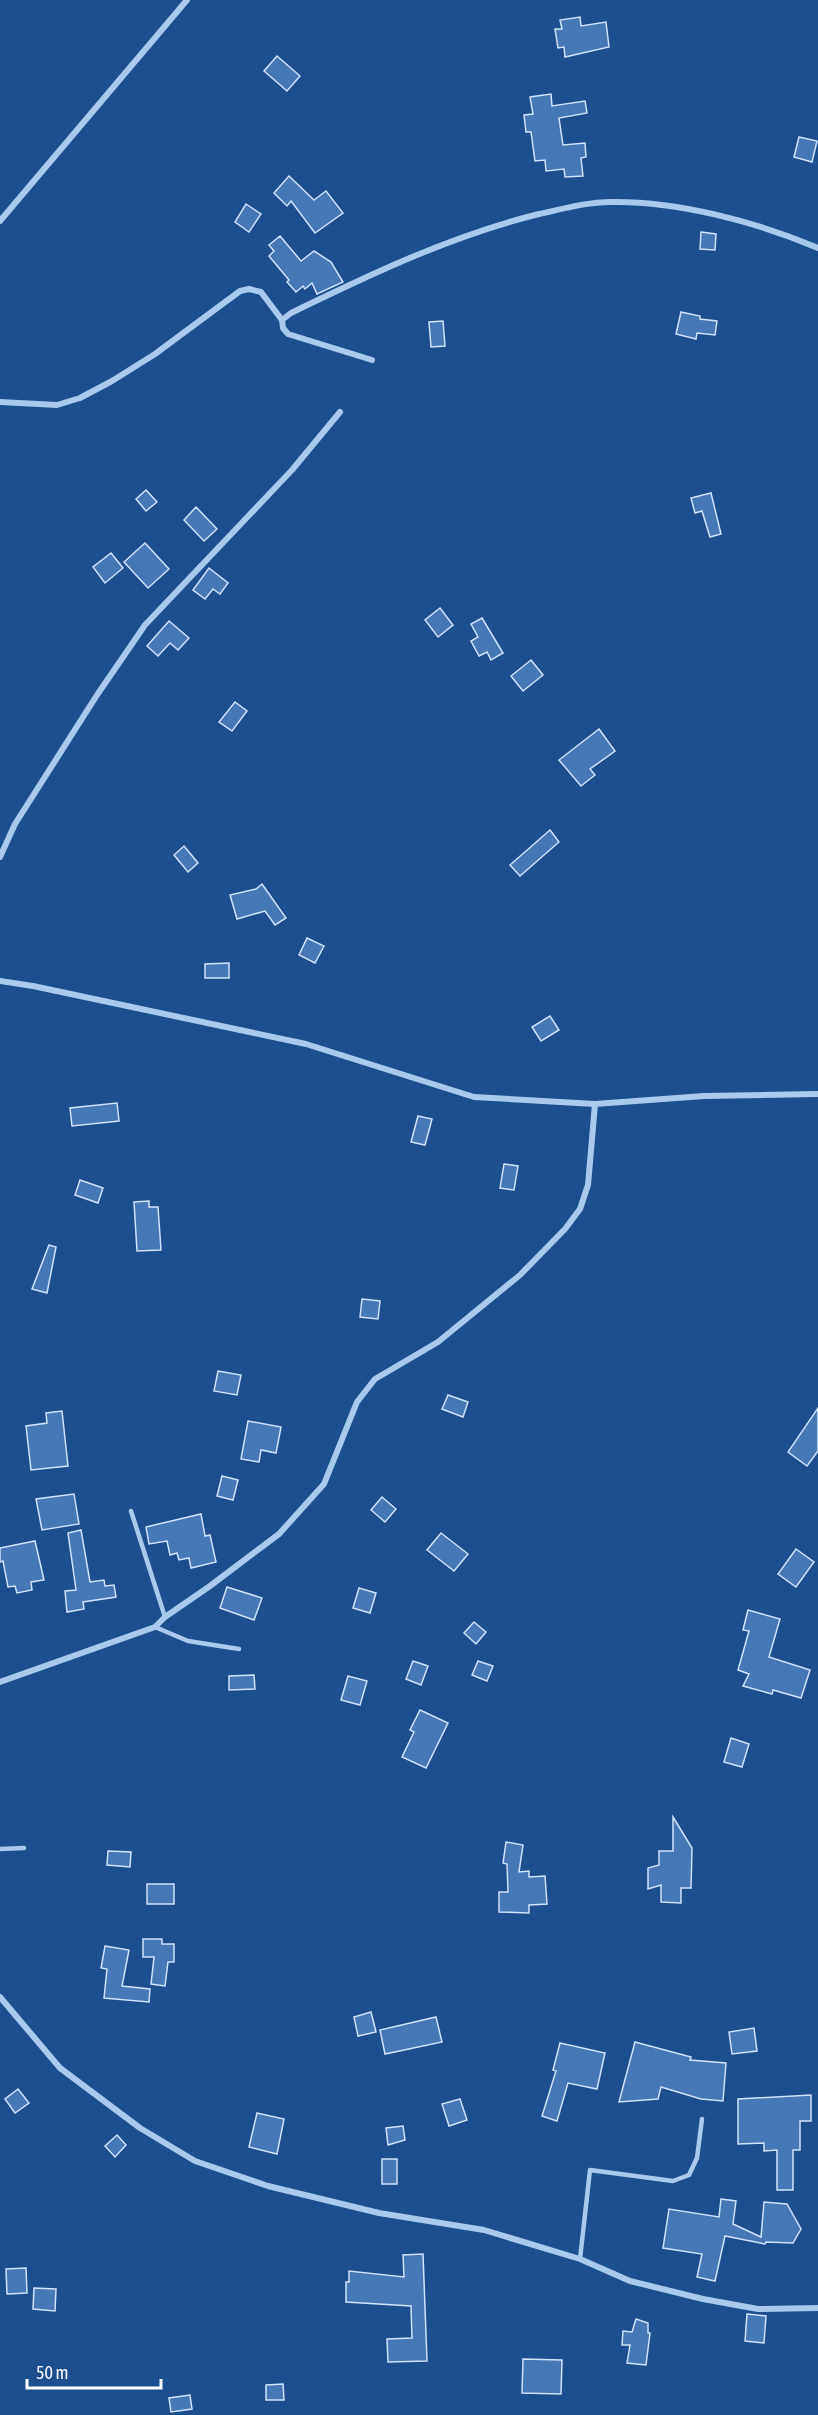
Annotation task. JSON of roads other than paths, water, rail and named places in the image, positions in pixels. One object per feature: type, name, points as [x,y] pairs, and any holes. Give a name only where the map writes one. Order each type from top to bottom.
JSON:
[{"type":"street","points":[[2,217],[187,0]]},
{"type":"street","points":[[282,320],[291,313],[369,275],[475,232],[560,209],[610,202],[674,207],[719,214],[818,248]]},
{"type":"street","points":[[0,402],[57,405],[80,398],[155,354],[240,291],[249,289],[261,292],[282,320],[288,334],[372,360]]},
{"type":"street","points":[[0,857],[15,824],[97,695],[145,625],[241,526],[340,412]]},
{"type":"street","points":[[0,981],[306,1044],[474,1096],[595,1104],[704,1096],[818,1094]]},
{"type":"street","points":[[0,1682],[155,1627],[165,1617],[210,1587],[279,1534],[324,1484],[357,1402],[375,1378],[438,1342],[520,1275],[565,1229],[580,1209],[588,1185],[595,1104]]},
{"type":"street","points":[[0,1997],[60,2068],[140,2128],[195,2161],[268,2186],[379,2213],[484,2230],[580,2259],[630,2280],[703,2299],[758,2309],[818,2308]]},
{"type":"lane","points":[[131,1510],[165,1617]]},
{"type":"lane","points":[[155,1627],[188,1641],[239,1649]]},
{"type":"lane","points":[[0,1849],[24,1848]]},
{"type":"lane","points":[[580,2259],[590,2170],[673,2181],[689,2175],[697,2158],[702,2119]]}]
